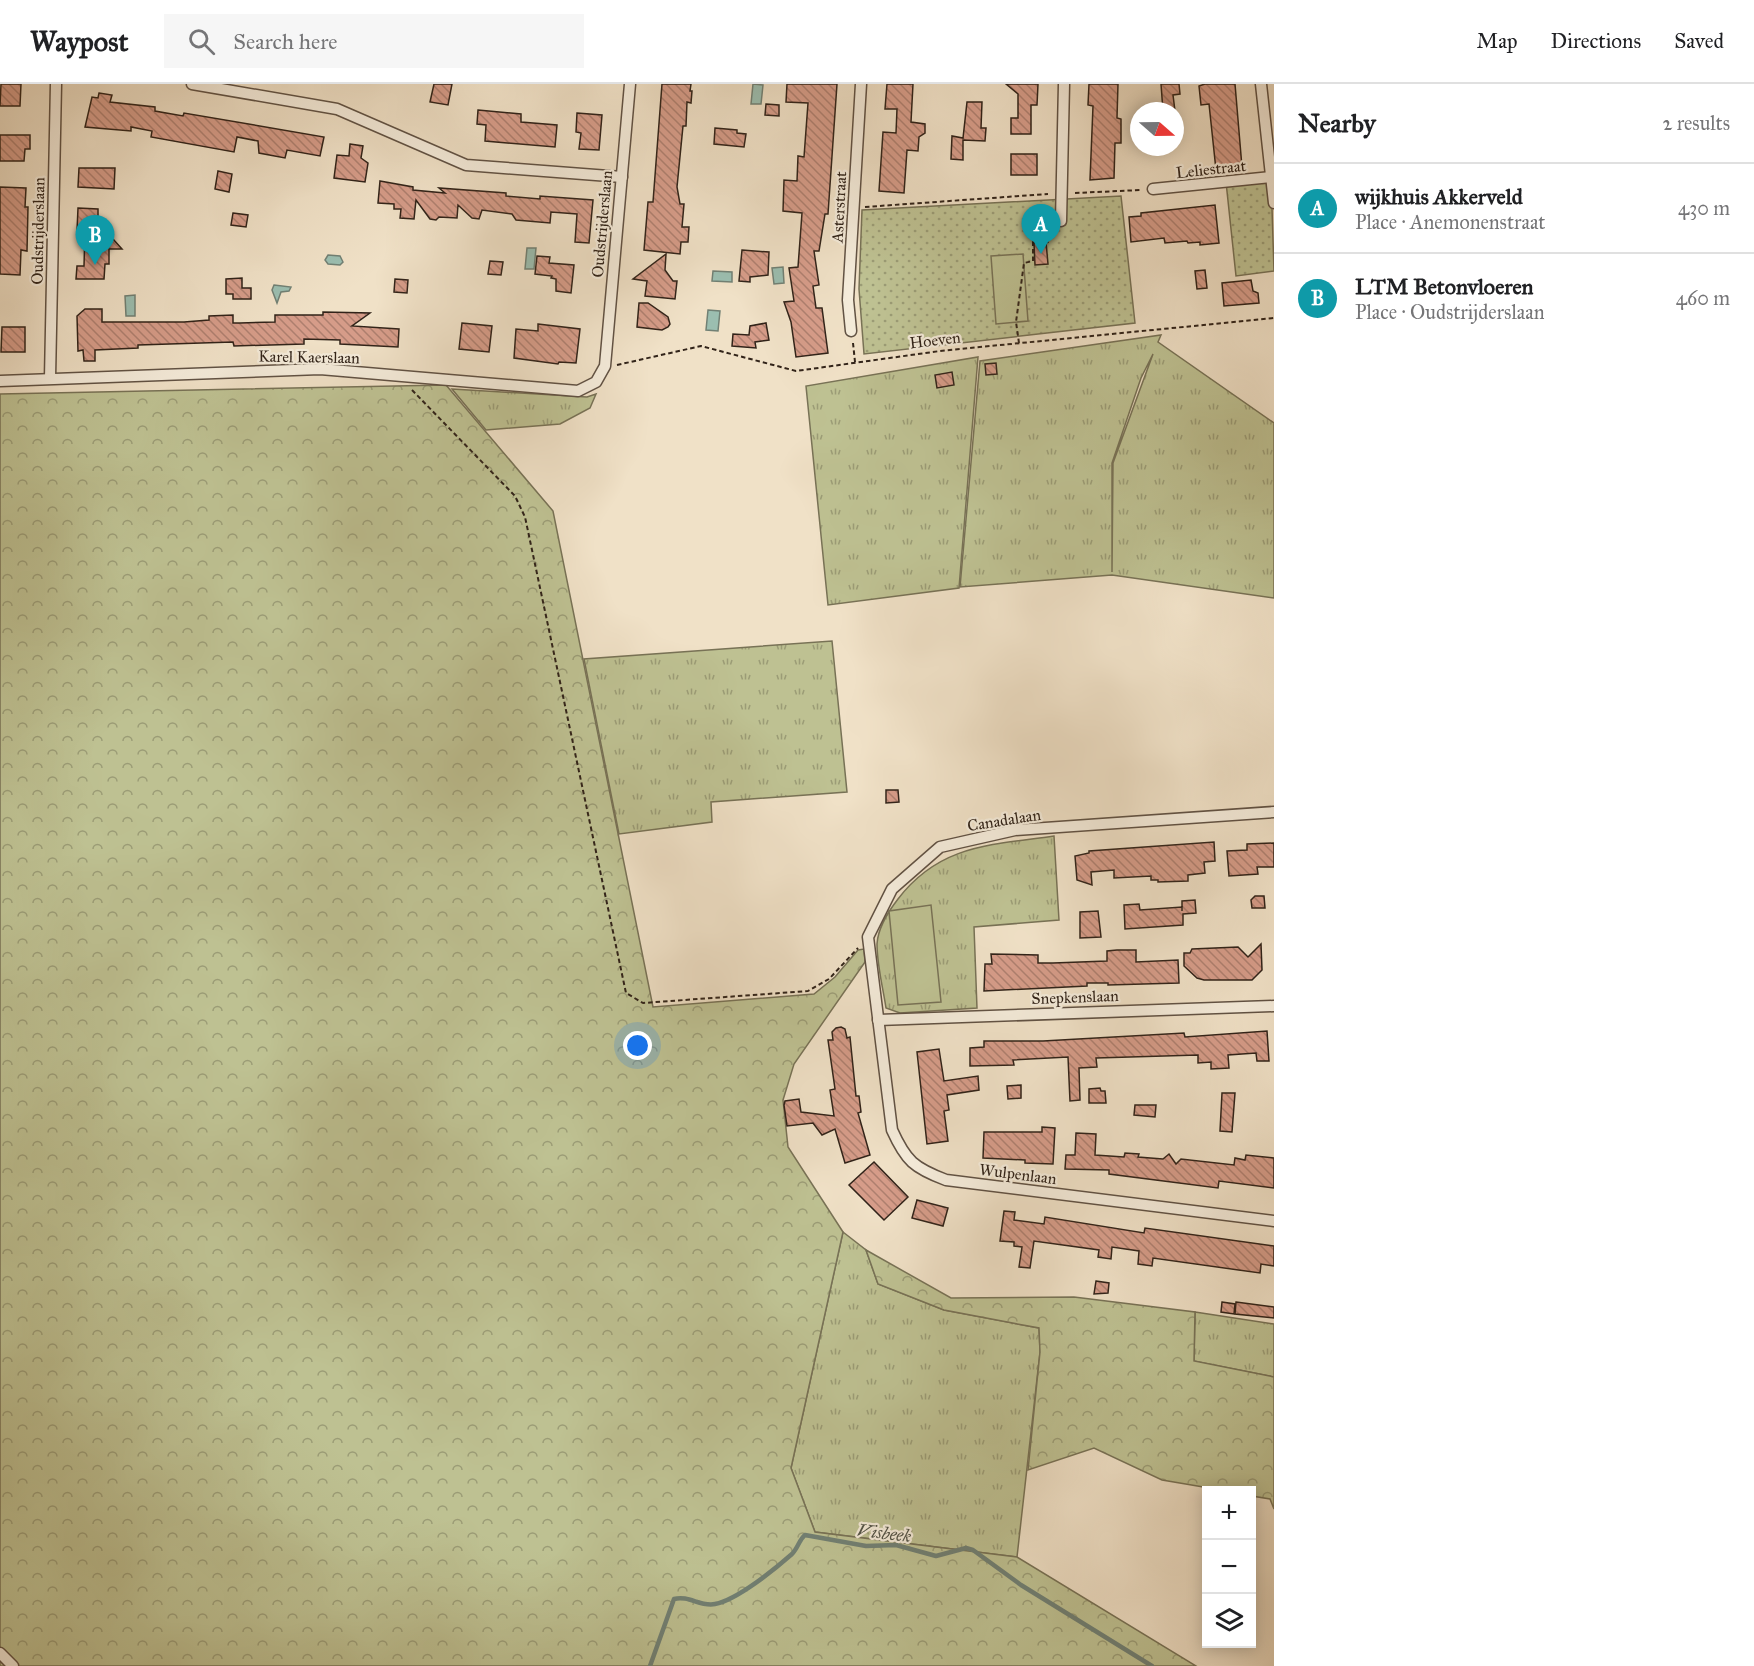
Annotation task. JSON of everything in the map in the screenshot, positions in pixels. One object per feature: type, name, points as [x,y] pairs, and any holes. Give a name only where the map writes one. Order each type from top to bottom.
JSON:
[{"type":"street","name":"Oudstrijderslaan","points":[[50,378],[56,84]]},
{"type":"street","points":[[192,84],[337,109],[466,165],[622,177]]},
{"type":"street","name":"Oudstrijderslaan","points":[[605,366],[630,84]]},
{"type":"street","name":"Asterstraat","points":[[851,331],[848,300],[861,84]]},
{"type":"street","points":[[1061,221],[1064,84]]},
{"type":"street","name":"Leliestraat","points":[[1261,84],[1274,203]]},
{"type":"street","name":"Leliestraat","points":[[1153,189],[1271,177]]},
{"type":"street","name":"Karel Kaerslaan","points":[[0,381],[320,369],[579,391],[596,382],[605,366]]},
{"type":"street","name":"Canadalaan","points":[[868,937],[892,889],[940,847],[1015,831],[1274,812]]},
{"type":"street","points":[[868,937],[878,1020]]},
{"type":"street","name":"Snepkenslaan","points":[[878,1020],[1274,1006]]},
{"type":"street","name":"Wulpenlaan","points":[[878,1020],[892,1130],[903,1155],[921,1171],[946,1180],[1274,1221]]},
{"type":"street","points":[[0,1653],[13,1666]]},
{"type":"path","points":[[854,207],[1153,189]]},
{"type":"path","points":[[1019,343],[1016,322],[1024,263],[1033,261],[1033,242],[1048,242],[1061,221]]},
{"type":"path","name":"Hoeven","points":[[605,366],[700,346],[796,371],[1019,343],[1274,318]]},
{"type":"path","points":[[851,331],[855,362]]},
{"type":"path","points":[[398,375],[515,496],[525,517],[626,993],[643,1003],[808,991],[829,979],[868,937]]},
{"type":"green space","points":[[1271,177],[1274,271],[1236,276],[1226,182]]},
{"type":"green space","points":[[1121,196],[1135,323],[864,354],[859,289],[862,210]]},
{"type":"green space","points":[[1023,254],[1028,321],[996,324],[991,256]]},
{"type":"green space","points":[[1161,335],[1158,342],[1274,423],[1274,598],[1112,575],[960,587],[980,361]],"holes":[[[1153,354],[1113,463],[1112,572],[1112,463],[1141,378]]]},
{"type":"green space","points":[[978,357],[959,588],[828,605],[806,386]]},
{"type":"green space","points":[[446,385],[553,511],[653,1007],[814,994],[835,977],[858,950],[864,949],[865,962],[794,1064],[783,1100],[788,1147],[843,1232],[791,1468],[815,1532],[1017,1557],[1196,1666],[0,1666],[0,394]]},
{"type":"green space","points":[[452,389],[587,397],[596,394],[590,408],[560,424],[486,430]]},
{"type":"green space","points":[[832,641],[847,792],[711,802],[712,822],[619,834],[584,659]]},
{"type":"green space","points":[[1054,836],[1059,920],[974,927],[977,1008],[900,1013],[886,1008],[878,960],[878,938],[881,926],[891,909],[914,881],[931,867],[968,850]]},
{"type":"green space","points":[[931,905],[941,1002],[898,1005],[889,911]]},
{"type":"green space","points":[[843,1232],[866,1250],[878,1284],[944,1310],[1039,1328],[1040,1352],[1017,1557],[815,1532],[791,1468]]},
{"type":"green space","points":[[866,1250],[951,1298],[1074,1297],[1195,1312],[1194,1361],[1274,1377],[1274,1509],[1270,1499],[1256,1497],[1256,1486],[1202,1487],[1162,1480],[1094,1448],[1028,1470],[1040,1352],[1039,1328],[944,1310],[878,1284]]},
{"type":"green space","points":[[1195,1312],[1274,1324],[1274,1377],[1194,1361]]},
{"type":"shaded area","points":[[753,84],[763,85],[761,104],[751,104]]},
{"type":"shaded area","points":[[527,248],[536,248],[534,269],[525,269]]},
{"type":"shaded area","points":[[328,255],[340,256],[343,262],[340,265],[328,264],[325,260]]},
{"type":"shaded area","points":[[783,267],[784,283],[774,284],[772,268]]},
{"type":"shaded area","points":[[713,271],[732,272],[732,282],[712,281]]},
{"type":"shaded area","points":[[274,285],[291,287],[289,291],[281,292],[277,303],[272,290]]},
{"type":"shaded area","points":[[135,295],[135,316],[126,316],[125,296]]},
{"type":"shaded area","points":[[708,310],[720,311],[718,331],[706,330]]},
{"type":"building","points":[[1,84],[21,84],[20,106],[0,106]]},
{"type":"building","points":[[434,84],[452,84],[448,105],[430,102]]},
{"type":"building","points":[[662,84],[691,84],[690,91],[692,91],[691,103],[687,102],[686,126],[683,126],[677,187],[680,204],[684,204],[682,227],[689,227],[688,242],[681,242],[680,254],[644,250],[648,202],[653,202]]},
{"type":"building","points":[[787,84],[837,84],[828,214],[825,214],[819,251],[814,251],[819,285],[813,286],[816,308],[822,308],[828,353],[796,357],[791,322],[784,302],[794,301],[789,268],[798,267],[802,213],[783,211],[784,180],[797,181],[798,156],[804,157],[808,103],[786,102]]},
{"type":"building","points":[[887,84],[913,84],[911,122],[925,124],[925,133],[919,137],[918,151],[907,150],[904,193],[879,191],[883,132],[896,133],[897,109],[885,109]]},
{"type":"building","points":[[1006,84],[1038,84],[1037,105],[1031,105],[1031,134],[1011,134],[1011,118],[1018,118],[1018,94]]},
{"type":"building","points":[[1089,84],[1118,84],[1117,118],[1121,119],[1121,143],[1115,143],[1114,178],[1090,180],[1093,106],[1088,105]]},
{"type":"building","points":[[1161,84],[1179,84],[1180,94],[1173,95],[1174,102],[1162,102]]},
{"type":"building","points":[[1235,84],[1242,167],[1216,170],[1209,104],[1201,105],[1199,86]]},
{"type":"building","points":[[99,93],[112,95],[110,102],[155,107],[155,111],[183,116],[184,113],[324,137],[320,156],[287,150],[285,158],[259,153],[258,141],[237,137],[234,152],[151,137],[152,131],[131,127],[131,131],[85,127],[92,97],[98,98]]},
{"type":"building","points":[[967,102],[982,102],[981,128],[986,128],[985,141],[963,140],[963,160],[951,159],[952,136],[963,138]]},
{"type":"building","points":[[766,104],[779,105],[779,116],[765,115]]},
{"type":"building","points":[[478,110],[521,114],[521,122],[557,125],[555,147],[485,141],[486,125],[477,124]]},
{"type":"building","points":[[577,113],[602,115],[599,150],[579,149],[581,133],[576,132]]},
{"type":"building","points":[[715,128],[737,130],[737,133],[746,134],[744,147],[714,144]]},
{"type":"building","points":[[0,135],[30,135],[30,149],[25,149],[24,161],[0,161]]},
{"type":"building","points":[[350,144],[363,146],[361,158],[368,163],[365,182],[334,178],[337,155],[349,156]]},
{"type":"building","points":[[1011,154],[1037,154],[1037,175],[1011,175]]},
{"type":"building","points":[[79,168],[115,168],[114,189],[78,187]]},
{"type":"building","points":[[218,171],[232,174],[229,192],[215,189]]},
{"type":"building","points":[[380,181],[413,187],[413,190],[445,193],[439,188],[506,193],[506,196],[540,199],[540,196],[593,200],[589,243],[575,242],[577,214],[551,212],[550,223],[516,220],[512,214],[482,210],[479,219],[472,218],[458,205],[457,218],[439,217],[436,220],[430,219],[416,200],[414,219],[400,218],[401,209],[394,209],[394,204],[378,203]]},
{"type":"building","points":[[0,187],[26,188],[27,251],[21,250],[20,275],[0,274]]},
{"type":"building","points":[[1215,205],[1219,243],[1200,245],[1200,242],[1188,243],[1187,241],[1165,243],[1164,238],[1131,242],[1129,217],[1141,216],[1141,213]]},
{"type":"building","points":[[78,208],[98,209],[98,229],[104,229],[122,249],[109,249],[109,264],[105,264],[104,279],[76,279],[77,266],[84,266],[85,231],[77,231]]},
{"type":"building","points":[[233,213],[248,215],[246,227],[231,225]]},
{"type":"building","points":[[1046,242],[1048,264],[1035,265],[1034,243]]},
{"type":"building","points":[[742,250],[769,252],[768,275],[750,277],[750,282],[739,281]]},
{"type":"building","points":[[666,254],[665,270],[673,281],[677,281],[675,299],[645,296],[647,281],[633,279]]},
{"type":"building","points":[[537,256],[550,257],[549,263],[574,265],[571,293],[556,291],[556,279],[551,278],[552,276],[535,274]]},
{"type":"building","points":[[490,261],[503,262],[501,275],[488,274]]},
{"type":"building","points":[[1205,270],[1207,288],[1197,289],[1195,271]]},
{"type":"building","points":[[242,278],[242,288],[251,288],[251,299],[233,299],[233,294],[226,294],[226,279]]},
{"type":"building","points":[[395,279],[408,280],[407,293],[394,292]]},
{"type":"building","points":[[1251,280],[1253,291],[1258,293],[1259,303],[1224,306],[1222,283]]},
{"type":"building","points":[[639,303],[648,303],[668,317],[670,324],[668,327],[662,330],[637,327]]},
{"type":"building","points":[[85,309],[102,309],[102,322],[184,322],[209,320],[209,316],[233,315],[233,323],[275,322],[275,315],[323,315],[323,312],[370,313],[352,326],[399,329],[398,347],[340,344],[340,340],[304,339],[304,344],[234,346],[233,342],[138,345],[138,348],[95,350],[95,361],[84,361],[83,350],[78,351],[77,316]]},
{"type":"building","points":[[462,323],[492,326],[489,352],[459,349]]},
{"type":"building","points":[[766,323],[769,340],[755,342],[756,348],[732,346],[733,334],[749,335],[750,326]]},
{"type":"building","points":[[538,324],[580,329],[576,363],[559,362],[558,364],[514,358],[516,329],[538,331]]},
{"type":"building","points":[[2,327],[25,327],[25,352],[1,352]]},
{"type":"building","points":[[996,363],[997,374],[986,375],[985,364]]},
{"type":"building","points":[[952,372],[954,385],[937,388],[935,375]]},
{"type":"building","points":[[886,790],[898,790],[899,802],[886,803]]},
{"type":"building","points":[[1214,842],[1215,861],[1204,862],[1205,873],[1188,875],[1188,881],[1158,882],[1158,880],[1151,880],[1151,876],[1114,878],[1114,870],[1091,872],[1092,885],[1077,880],[1075,856],[1089,853],[1089,851]]},
{"type":"building","points":[[1274,843],[1274,867],[1257,867],[1258,874],[1229,876],[1227,851],[1247,850],[1247,844]]},
{"type":"building","points":[[1255,896],[1264,896],[1265,908],[1252,908],[1251,900]]},
{"type":"building","points":[[1195,900],[1196,913],[1183,914],[1183,925],[1125,929],[1124,905],[1139,904],[1140,910],[1182,907],[1182,901]]},
{"type":"building","points":[[1098,911],[1101,937],[1080,938],[1080,912]]},
{"type":"building","points":[[1261,944],[1262,970],[1252,980],[1204,980],[1197,978],[1184,966],[1184,953],[1190,953],[1192,949],[1238,947],[1248,957]]},
{"type":"building","points":[[1136,950],[1136,962],[1178,960],[1179,983],[1108,985],[1108,983],[1087,983],[1087,986],[984,991],[985,964],[992,964],[991,954],[1038,955],[1038,963],[1053,963],[1107,961],[1107,951]]},
{"type":"building","points":[[841,1027],[845,1029],[847,1038],[850,1037],[856,1096],[859,1096],[861,1112],[858,1113],[870,1155],[845,1163],[835,1129],[822,1135],[813,1123],[787,1126],[784,1105],[785,1101],[799,1099],[801,1112],[834,1116],[830,1090],[835,1089],[828,1040],[833,1040],[832,1032]]},
{"type":"building","points":[[1267,1031],[1269,1061],[1257,1061],[1256,1053],[1228,1055],[1229,1068],[1211,1069],[1211,1062],[1198,1063],[1198,1055],[1096,1058],[1097,1067],[1079,1068],[1080,1100],[1070,1101],[1068,1057],[1013,1060],[1014,1065],[970,1066],[970,1048],[984,1047],[984,1041],[1043,1041],[1184,1033],[1185,1037]]},
{"type":"building","points":[[939,1049],[944,1081],[978,1076],[979,1090],[947,1095],[949,1110],[944,1111],[948,1141],[927,1144],[917,1052]]},
{"type":"building","points":[[1021,1085],[1021,1098],[1008,1099],[1007,1086]]},
{"type":"building","points":[[1100,1088],[1101,1091],[1105,1091],[1106,1103],[1089,1103],[1089,1089]]},
{"type":"building","points":[[1222,1093],[1235,1093],[1232,1132],[1220,1131]]},
{"type":"building","points":[[1135,1105],[1156,1105],[1155,1117],[1134,1115]]},
{"type":"building","points":[[1042,1127],[1055,1128],[1053,1164],[983,1158],[984,1132],[1042,1132]]},
{"type":"building","points":[[1076,1133],[1096,1134],[1095,1155],[1124,1157],[1125,1153],[1139,1154],[1138,1157],[1163,1159],[1169,1154],[1176,1164],[1181,1159],[1234,1165],[1235,1158],[1245,1160],[1246,1155],[1274,1158],[1274,1188],[1219,1181],[1218,1188],[1109,1174],[1109,1170],[1065,1169],[1066,1155],[1075,1155]]},
{"type":"building","points":[[874,1162],[908,1197],[884,1220],[849,1185]]},
{"type":"building","points":[[917,1200],[948,1208],[943,1226],[912,1218]]},
{"type":"building","points":[[1004,1211],[1015,1212],[1014,1220],[1044,1224],[1045,1217],[1144,1233],[1145,1228],[1274,1246],[1274,1266],[1261,1264],[1260,1273],[1153,1258],[1152,1266],[1138,1264],[1139,1251],[1112,1247],[1111,1259],[1098,1257],[1099,1250],[1034,1241],[1030,1268],[1019,1267],[1022,1247],[1014,1246],[1014,1242],[1000,1241]]},
{"type":"building","points":[[1096,1281],[1109,1283],[1108,1293],[1094,1294]]},
{"type":"building","points":[[1222,1302],[1235,1304],[1234,1314],[1221,1312]]},
{"type":"building","points":[[1236,1302],[1274,1307],[1274,1318],[1235,1314]]},
{"type":"waterway","name":"Visbeek","points":[[650,1666],[674,1599],[715,1604],[734,1597],[792,1554],[805,1535],[866,1546],[896,1545],[936,1556],[966,1548],[973,1550],[1021,1585],[1152,1666]]},
{"type":"place","name":"wijkhuis Akkerveld","points":[[1041,254]]},
{"type":"place","name":"LTM Betonvloeren","points":[[95,265]]}]
